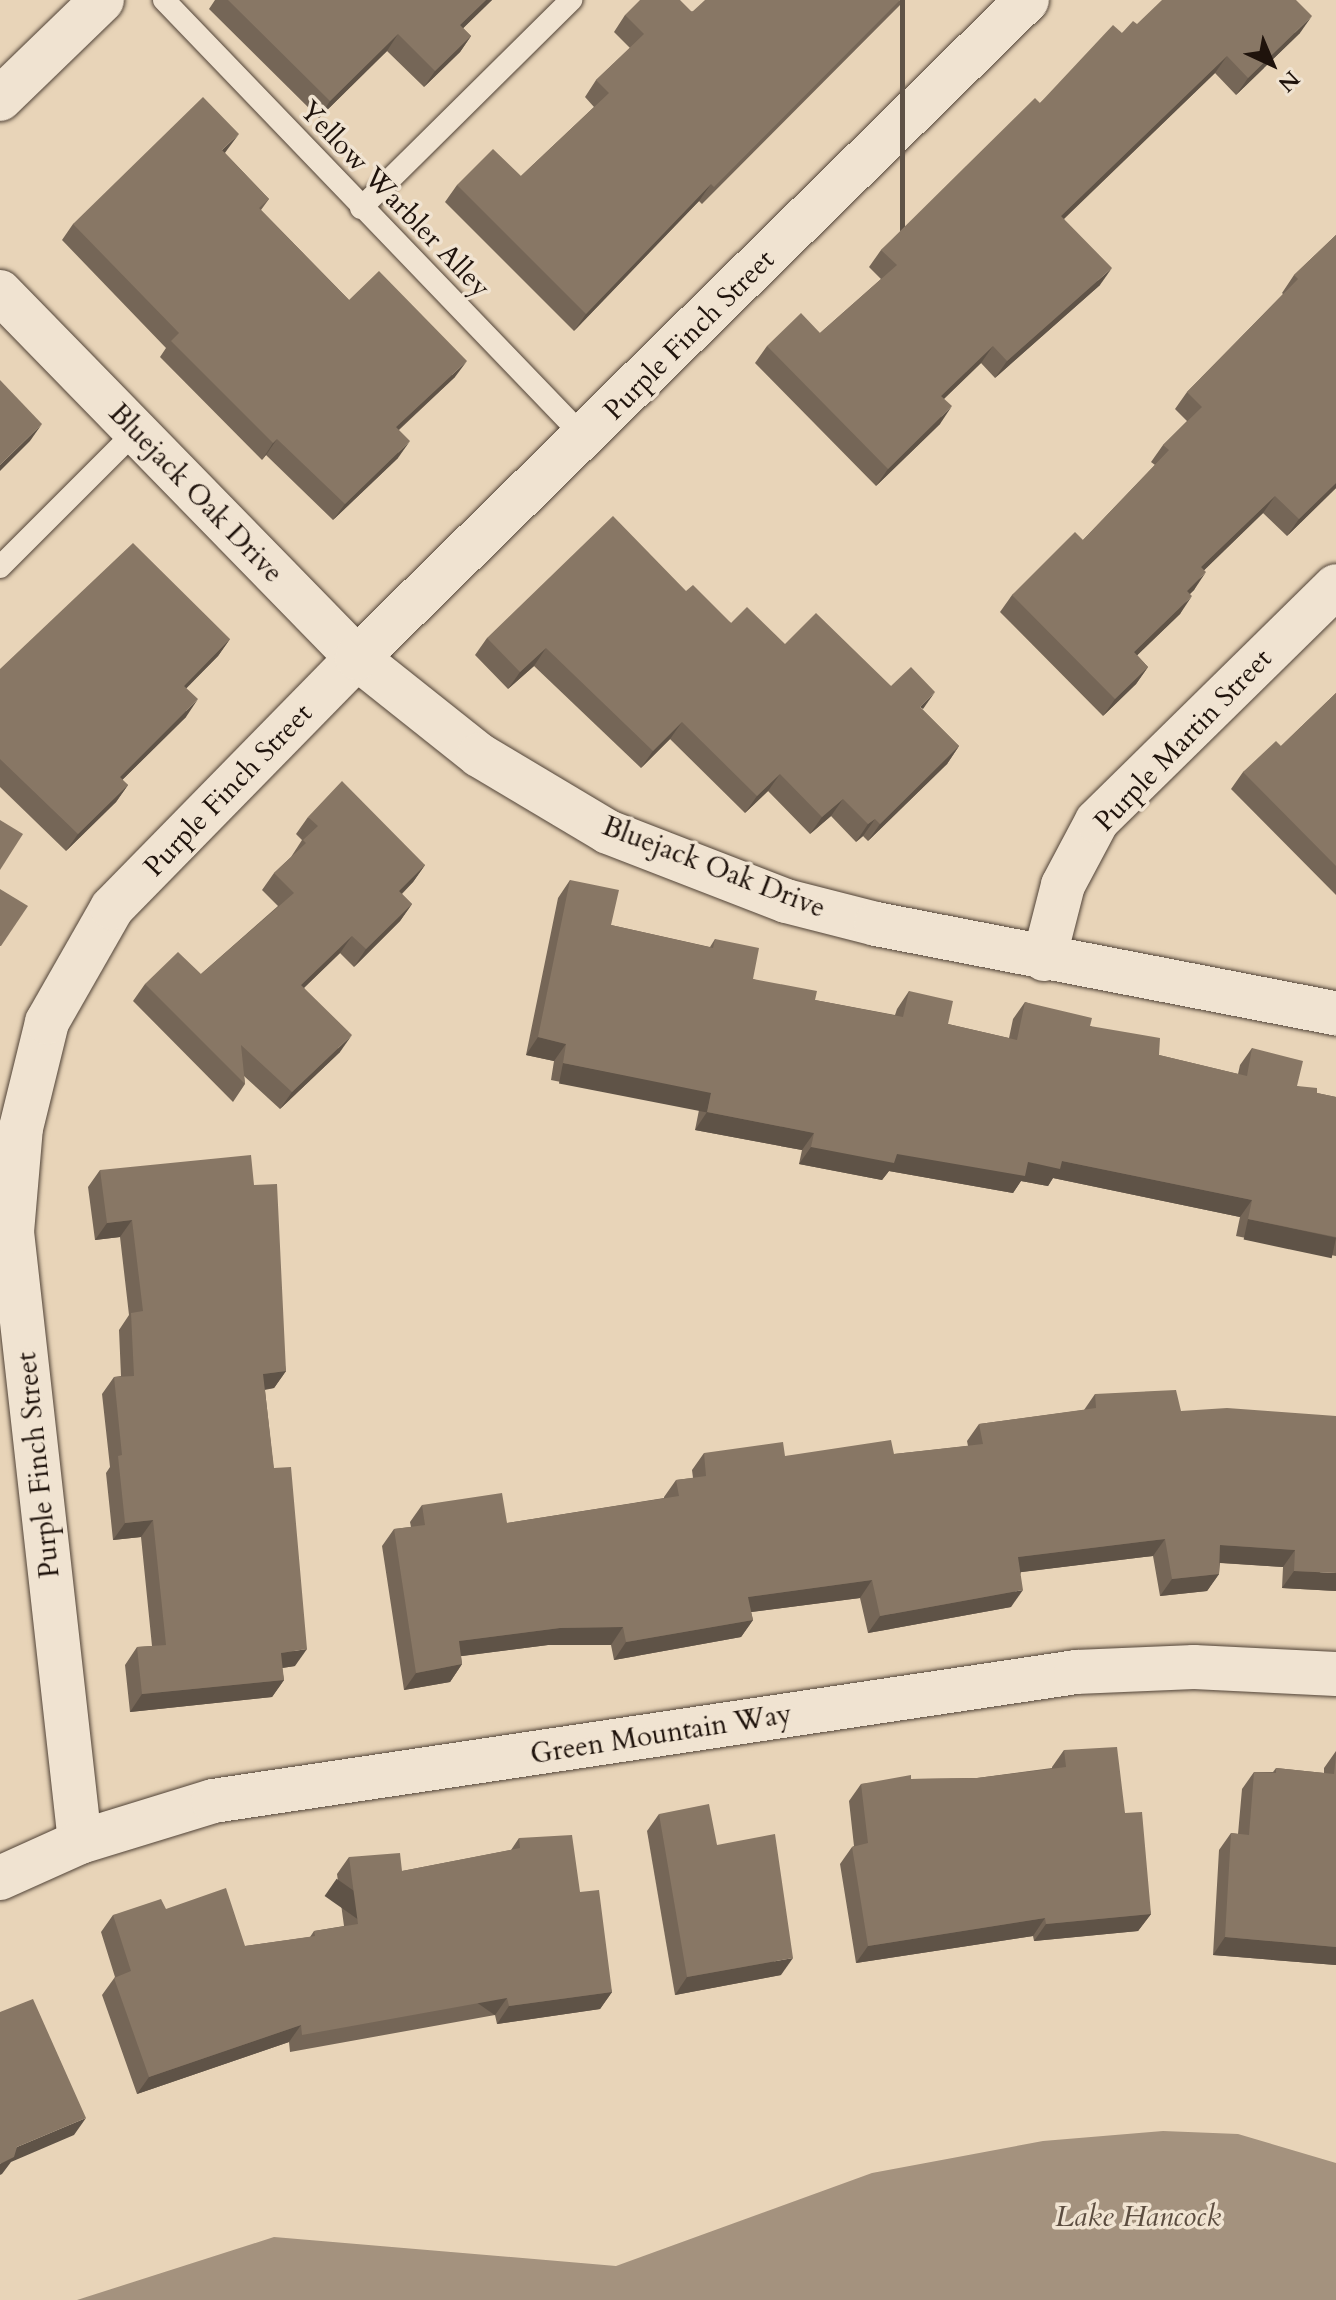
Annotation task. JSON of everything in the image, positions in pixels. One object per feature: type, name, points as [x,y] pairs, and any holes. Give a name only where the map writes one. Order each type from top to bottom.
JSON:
[{"type":"street","points":[[0,99],[102,0]]},
{"type":"street","name":"Purple Finch Street","points":[[80,1842],[12,1232],[21,1128],[47,1022],[112,908],[357,658],[585,438],[1027,0]]},
{"type":"street","name":"Bluejack Oak Drive","points":[[0,292],[357,658],[479,755],[608,832],[786,901],[1044,959],[1336,1013]]},
{"type":"street","name":"Purple Martin Street","points":[[1044,959],[1063,885],[1097,821],[1336,586]]},
{"type":"street","name":"Green Mountain Way","points":[[0,1878],[80,1842],[213,1801],[1076,1672],[1194,1667],[1336,1674]]},
{"type":"lane","name":"Yellow Warbler Alley","points":[[164,0],[585,438]]},
{"type":"lane","points":[[361,208],[571,0]]},
{"type":"lane","points":[[0,567],[136,431]]},
{"type":"water","name":"Lake Hancock","points":[[1163,2131],[1238,2134],[1336,2163],[1336,2300],[77,2300],[274,2237],[616,2266],[872,2173],[1043,2141]]},
{"type":"building","points":[[228,0],[486,0],[460,25],[471,36],[435,71],[398,34],[330,101]]},
{"type":"building","points":[[640,0],[680,0],[692,12],[705,0],[900,0],[714,187],[711,184],[586,314],[457,185],[493,149],[521,176],[609,93],[596,80],[644,34],[625,15]]},
{"type":"building","points":[[1162,0],[1296,0],[1312,16],[1248,78],[1227,56],[1061,216],[1112,268],[1007,361],[993,346],[941,396],[952,406],[888,469],[767,346],[801,313],[820,333],[897,265],[881,250],[1035,98],[1040,103],[1113,25],[1122,33],[1133,21],[1137,24]]},
{"type":"building","points":[[203,97],[239,134],[222,150],[269,199],[259,208],[349,300],[379,271],[467,361],[396,427],[410,441],[345,504],[277,439],[273,443],[171,341],[179,333],[73,224]]},
{"type":"building","points":[[1336,235],[1336,483],[1299,519],[1275,496],[1201,567],[1206,572],[1187,591],[1192,596],[1134,652],[1148,667],[1115,699],[1012,595],[1075,532],[1083,540],[1169,450],[1163,445],[1202,407],[1187,392],[1298,279],[1294,275]]},
{"type":"building","points":[[0,380],[42,424],[0,465]]},
{"type":"building","points":[[613,516],[686,591],[693,585],[731,623],[747,607],[785,644],[816,613],[891,686],[911,667],[935,692],[920,707],[959,746],[880,824],[875,819],[868,824],[843,799],[822,817],[780,774],[757,796],[682,722],[653,751],[546,648],[520,672],[487,638]]},
{"type":"building","points":[[133,543],[230,639],[184,686],[198,699],[120,777],[128,785],[78,834],[0,759],[0,669]]},
{"type":"building","points":[[1336,693],[1336,866],[1243,772],[1276,741],[1281,746]]},
{"type":"building","points":[[342,781],[425,865],[399,891],[412,904],[366,949],[352,936],[301,985],[352,1035],[292,1092],[241,1045],[245,1084],[145,984],[178,952],[201,974],[294,893],[274,873],[306,843],[303,840],[318,826],[308,817]]},
{"type":"building","points":[[0,820],[23,834],[0,870]]},
{"type":"building","points":[[570,880],[619,890],[611,925],[713,948],[715,939],[759,948],[753,979],[817,991],[815,1000],[903,1017],[909,991],[953,1001],[948,1024],[1017,1040],[1025,1002],[1092,1018],[1090,1026],[1160,1038],[1159,1055],[1247,1076],[1252,1048],[1303,1061],[1297,1086],[1317,1088],[1317,1093],[1336,1097],[1336,1237],[1248,1219],[1252,1200],[1062,1161],[1060,1169],[1028,1162],[1025,1176],[897,1154],[894,1163],[811,1147],[814,1133],[707,1112],[711,1093],[563,1063],[566,1044],[538,1037]]},
{"type":"building","points":[[0,889],[28,906],[1,946],[0,946]]},
{"type":"building","points":[[251,1155],[254,1185],[277,1184],[286,1371],[263,1374],[274,1468],[291,1467],[307,1649],[281,1653],[284,1680],[142,1694],[137,1647],[166,1645],[153,1520],[125,1523],[114,1377],[134,1376],[131,1313],[143,1311],[132,1220],[107,1223],[100,1170]]},
{"type":"building","points":[[1176,1390],[1181,1411],[1227,1408],[1336,1416],[1336,1573],[1294,1571],[1295,1550],[1220,1545],[1219,1574],[1172,1579],[1165,1539],[1018,1557],[1023,1590],[880,1616],[872,1580],[748,1597],[753,1620],[626,1642],[623,1627],[560,1628],[459,1641],[462,1664],[416,1673],[394,1529],[425,1525],[422,1505],[502,1493],[507,1523],[679,1496],[676,1480],[706,1476],[704,1453],[783,1442],[785,1456],[891,1440],[894,1454],[983,1444],[979,1424],[1096,1408],[1095,1394]]},
{"type":"building","points":[[1117,1747],[1125,1813],[1142,1812],[1151,1914],[1046,1924],[1045,1918],[868,1946],[852,1847],[868,1843],[861,1784],[911,1775],[911,1779],[977,1778],[1066,1767],[1064,1750]]},
{"type":"building","points":[[1336,1755],[1336,1947],[1225,1937],[1231,1833],[1249,1835],[1254,1772],[1276,1773],[1276,1768],[1334,1774]]},
{"type":"building","points":[[709,1804],[717,1845],[775,1834],[793,1958],[687,1977],[659,1814]]},
{"type":"building","points":[[572,1835],[580,1892],[599,1890],[612,1992],[509,2006],[507,1998],[302,2035],[301,2025],[149,2077],[114,1978],[131,1971],[113,1915],[161,1899],[166,1909],[226,1888],[245,1946],[315,1936],[314,1931],[358,1924],[349,1857],[400,1853],[402,1871],[520,1848],[519,1838]]},
{"type":"building","points":[[33,1999],[86,2118],[17,2147],[14,2157],[0,2164],[0,2012]]}]
